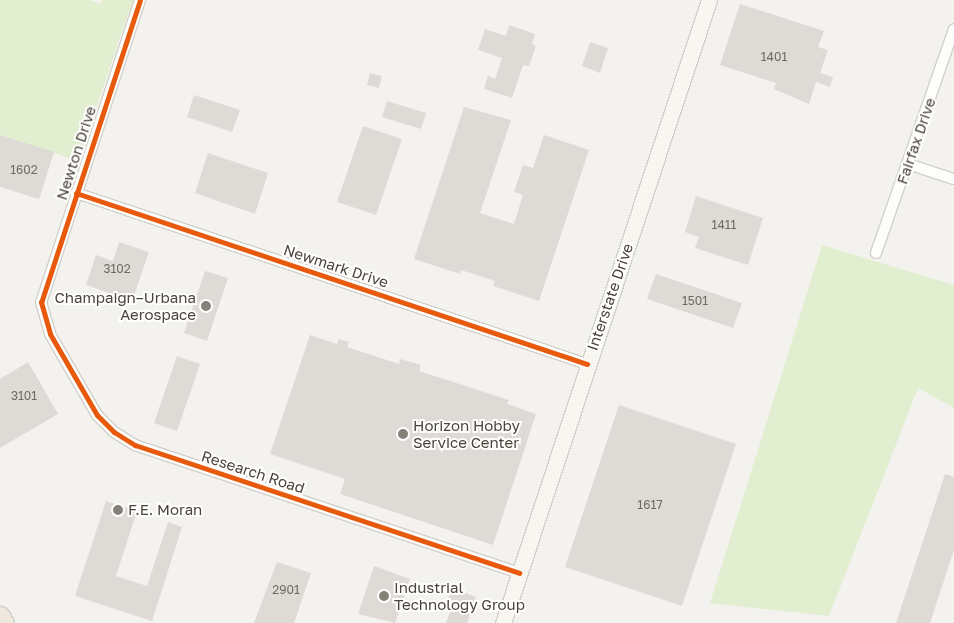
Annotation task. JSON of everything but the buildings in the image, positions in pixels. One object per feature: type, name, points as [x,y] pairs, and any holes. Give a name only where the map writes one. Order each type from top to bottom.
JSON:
[{"type":"highway","points":[[0,616],[4,623]]},
{"type":"main road","name":"Interstate Drive","points":[[503,623],[587,364],[710,0]]},
{"type":"street","name":"Newton Drive","points":[[42,314],[42,294],[140,0]]},
{"type":"street","name":"Fairfax Drive","points":[[876,253],[954,29]]},
{"type":"street","points":[[908,164],[954,179]]},
{"type":"street","name":"Newmark Drive","points":[[76,193],[587,364]]},
{"type":"street","name":"Research Road","points":[[42,314],[50,334],[97,414],[125,440],[519,573]]},
{"type":"green space","points":[[0,0],[90,0],[101,4],[102,0],[133,0],[78,161],[0,135]]},
{"type":"green space","points":[[822,245],[954,285],[954,408],[918,388],[829,616],[710,603]]},
{"type":"cycle path","points":[[140,0],[41,302],[50,334],[97,415],[114,432],[135,445],[519,573]]},
{"type":"cycle path","points":[[76,193],[587,364]]},
{"type":"place","name":"Champaign–Urbana Aerospace","points":[[206,306]]},
{"type":"place","name":"Horizon Hobby Service Center","points":[[403,434]]},
{"type":"place","name":"F.E. Moran","points":[[118,510]]},
{"type":"place","name":"Industrial Technology Group","points":[[384,596]]}]
